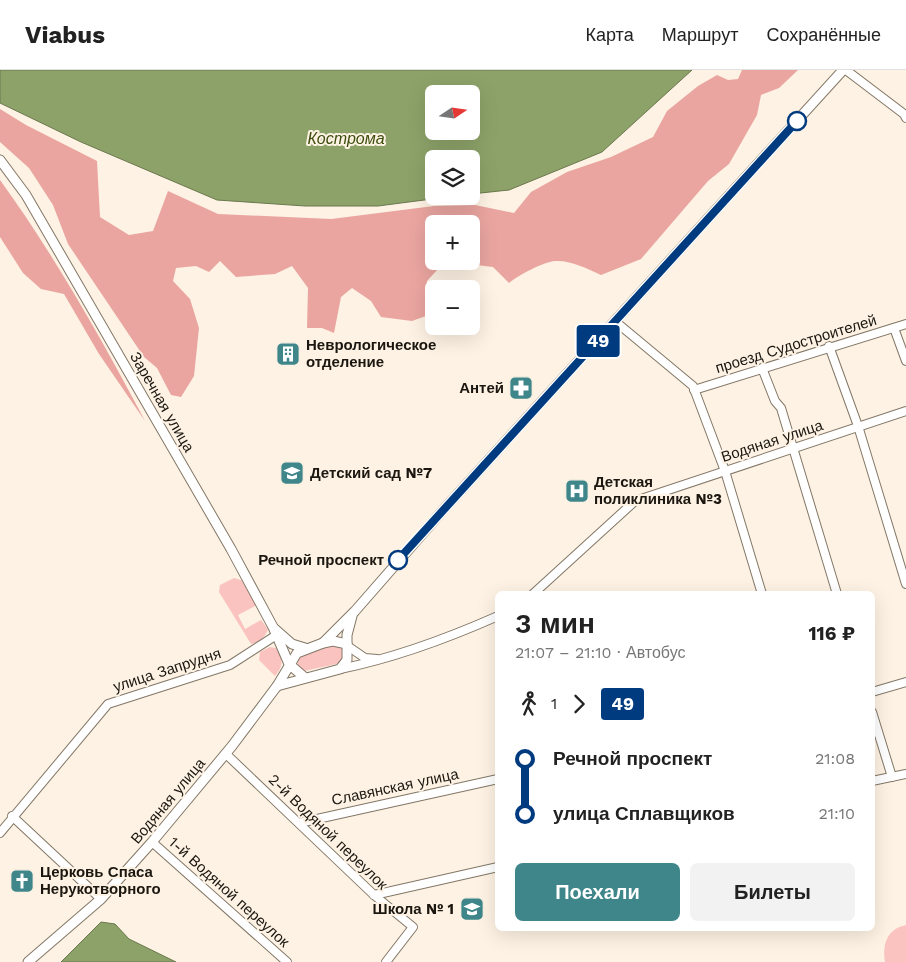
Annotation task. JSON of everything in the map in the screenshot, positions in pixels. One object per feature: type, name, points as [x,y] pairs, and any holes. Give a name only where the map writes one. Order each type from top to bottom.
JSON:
[{"type":"street","points":[[323,643],[355,611],[445,508],[844,70],[904,114],[906,118]]},
{"type":"street","name":"Заречная улица","points":[[0,160],[26,195],[162,429],[274,631],[289,664]]},
{"type":"street","points":[[616,322],[694,390],[724,471],[761,591]]},
{"type":"street","name":"проезд Судостроителей","points":[[694,390],[829,346],[906,324]]},
{"type":"street","points":[[894,328],[906,361]]},
{"type":"street","points":[[829,346],[858,426],[906,584]]},
{"type":"street","points":[[762,368],[775,401],[781,408],[836,591]]},
{"type":"street","name":"Водяная улица","points":[[536,591],[635,501],[906,411]]},
{"type":"street","points":[[340,669],[347,660],[348,626],[355,611]]},
{"type":"street","points":[[277,686],[304,676],[379,659],[444,640],[495,617]]},
{"type":"street","points":[[274,631],[292,644],[305,648],[333,641],[348,646],[365,658],[379,659]]},
{"type":"street","name":"улица Запрудня","points":[[0,833],[12,816],[108,704],[230,665],[274,631]]},
{"type":"street","name":"Водяная улица","points":[[28,962],[101,899],[152,842],[226,754],[277,686],[296,654],[305,648]]},
{"type":"street","points":[[289,664],[293,670],[304,676]]},
{"type":"street","points":[[875,691],[906,682]]},
{"type":"street","points":[[875,722],[892,777]]},
{"type":"street","name":"2-й Водяной переулок","points":[[226,754],[374,895],[413,927],[386,962]]},
{"type":"street","points":[[875,780],[906,774]]},
{"type":"street","name":"Славянская улица","points":[[299,823],[495,780]]},
{"type":"street","points":[[12,816],[101,899]]},
{"type":"street","name":"1-й Водяной переулок","points":[[152,842],[287,962]]},
{"type":"street","points":[[374,895],[495,868]]},
{"type":"shaded area","points":[[742,70],[798,70],[779,88],[761,95],[757,115],[729,164],[708,181],[641,259],[601,275],[579,265],[555,261],[538,266],[509,283],[493,267],[480,265],[480,215],[425,215],[425,270],[437,270],[428,280],[425,280],[425,316],[412,321],[381,317],[371,301],[352,288],[341,297],[334,333],[322,328],[307,328],[308,288],[292,266],[275,274],[236,277],[220,261],[209,272],[196,266],[176,268],[173,281],[190,299],[199,328],[194,376],[181,397],[171,395],[157,368],[144,357],[68,244],[53,205],[29,168],[0,142],[0,109],[26,125],[97,161],[100,217],[129,235],[153,231],[168,191],[218,214],[331,219],[434,206],[475,205],[514,213],[531,192],[567,172],[611,157],[653,137],[667,111],[698,86],[717,75],[728,80],[738,79]]},
{"type":"shaded area","points":[[0,180],[40,238],[77,298],[145,421],[99,354],[64,294],[41,289],[23,273],[0,237]]},
{"type":"shaded area","points":[[234,578],[244,581],[257,605],[238,615],[245,629],[261,620],[268,629],[262,639],[251,644],[219,592],[220,585]]},
{"type":"shaded area","points":[[337,645],[344,651],[341,663],[304,671],[297,666],[300,654]]},
{"type":"shaded area","points":[[270,647],[276,648],[282,662],[275,676],[259,660],[260,652]]},
{"type":"shaded area","points":[[906,925],[906,962],[885,962],[884,949],[887,938],[894,930]]},
{"type":"water","name":"Кострома","points":[[0,70],[692,70],[602,152],[509,190],[480,193],[480,150],[425,150],[425,200],[378,206],[305,206],[217,200],[81,142],[0,103]]},
{"type":"water","points":[[101,922],[115,924],[129,939],[176,962],[61,962]]},
{"type":"bus line","name":"49","points":[[398,560],[797,121]]},
{"type":"place","name":"Неврологическое отделение","points":[[288,354]]},
{"type":"place","name":"Антей","points":[[521,388]]},
{"type":"place","name":"Детский сад №7","points":[[292,473]]},
{"type":"place","name":"Детская поликлиника №3","points":[[577,491]]},
{"type":"place","name":"Речной проспект","points":[[398,560]]},
{"type":"place","name":"Церковь Спаса Нерукотворного","points":[[22,881]]},
{"type":"place","name":"Школа № 1","points":[[472,909]]}]
